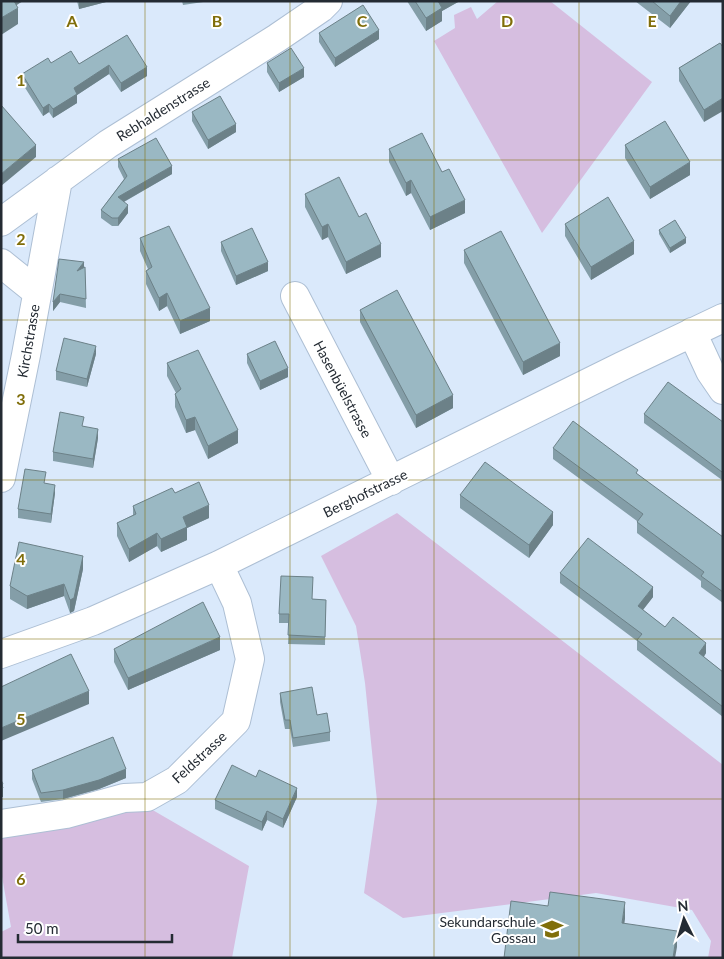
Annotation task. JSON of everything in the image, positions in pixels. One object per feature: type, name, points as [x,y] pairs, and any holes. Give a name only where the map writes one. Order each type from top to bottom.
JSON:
[{"type":"street","name":"Rebhaldenstrasse","points":[[1,222],[108,144],[277,38],[321,8],[328,1]]},
{"type":"street","name":"Kirchstrasse","points":[[1,478],[58,180]]},
{"type":"street","name":"Kirchstrasse","points":[[1,263],[37,292]]},
{"type":"street","name":"Hasenbüelstrasse","points":[[295,296],[391,481]]},
{"type":"street","name":"Berghofstrasse","points":[[1,654],[101,618],[218,565],[605,374],[723,318]]},
{"type":"street","points":[[692,332],[710,372],[723,390]]},
{"type":"street","name":"Feldstrasse","points":[[1,824],[66,814],[124,798],[147,797],[177,780],[236,721],[250,659],[238,603],[218,565]]},
{"type":"shaded area","points":[[498,1],[550,1],[652,82],[542,233],[434,41],[455,28],[454,15],[471,7],[477,19]]},
{"type":"shaded area","points":[[397,513],[723,765],[723,958],[708,958],[711,941],[692,910],[596,893],[403,918],[364,893],[377,801],[365,683],[356,626],[321,556]]},
{"type":"shaded area","points":[[144,805],[249,866],[232,958],[1,958],[1,932],[11,927],[1,871],[1,834]]},
{"type":"building","points":[[1,1],[14,1],[18,8],[1,18]]},
{"type":"building","points":[[415,1],[438,1],[442,8],[426,18]]},
{"type":"building","points":[[652,1],[681,1],[670,16]]},
{"type":"building","points":[[363,5],[379,30],[335,58],[319,33]]},
{"type":"building","points":[[127,35],[147,67],[121,83],[109,65],[74,88],[77,94],[53,109],[49,104],[43,108],[22,74],[48,58],[51,63],[71,51],[79,64]]},
{"type":"building","points":[[720,43],[723,47],[723,98],[704,110],[679,68]]},
{"type":"building","points":[[291,48],[304,68],[279,83],[267,63]]},
{"type":"building","points":[[220,96],[236,124],[208,140],[192,112]]},
{"type":"building","points":[[1,105],[36,145],[1,174]]},
{"type":"building","points":[[665,121],[690,162],[650,187],[625,145]]},
{"type":"building","points":[[422,133],[442,172],[449,169],[465,200],[430,217],[411,180],[406,183],[389,149]]},
{"type":"building","points":[[156,138],[172,166],[118,197],[128,205],[118,218],[112,218],[101,210],[127,176],[118,159]]},
{"type":"building","points":[[339,177],[359,217],[366,213],[381,244],[346,262],[328,224],[322,227],[305,194]]},
{"type":"building","points":[[608,197],[634,241],[591,267],[565,224]]},
{"type":"building","points":[[675,220],[686,238],[670,248],[659,230]]},
{"type":"building","points":[[169,226],[210,308],[180,321],[167,293],[159,298],[146,271],[152,267],[140,238]]},
{"type":"building","points":[[252,228],[268,262],[236,276],[221,242]]},
{"type":"building","points":[[501,231],[560,343],[523,362],[464,250]]},
{"type":"building","points":[[59,259],[84,262],[77,271],[85,267],[86,299],[60,294],[53,302]]},
{"type":"building","points":[[397,290],[453,395],[416,415],[360,310]]},
{"type":"building","points":[[64,338],[96,346],[87,379],[56,371]]},
{"type":"building","points":[[275,341],[288,368],[260,381],[247,354]]},
{"type":"building","points":[[198,350],[238,430],[208,446],[195,417],[186,420],[175,394],[181,389],[167,363]]},
{"type":"building","points":[[668,382],[723,422],[722,472],[644,414]]},
{"type":"building","points":[[60,412],[84,417],[82,426],[98,429],[93,459],[53,452]]},
{"type":"building","points":[[573,421],[638,470],[636,473],[723,537],[723,592],[701,576],[704,572],[637,522],[643,514],[553,448]]},
{"type":"building","points":[[485,462],[553,512],[529,545],[460,495]]},
{"type":"building","points":[[25,469],[46,472],[44,483],[55,485],[51,514],[18,509]]},
{"type":"building","points":[[199,482],[209,505],[183,517],[187,527],[161,539],[157,533],[129,549],[117,523],[136,514],[133,506],[172,488],[175,493]]},
{"type":"building","points":[[588,538],[653,587],[638,606],[665,627],[673,617],[706,643],[699,653],[723,672],[723,707],[637,640],[642,634],[560,573]]},
{"type":"building","points":[[19,542],[83,556],[74,598],[70,600],[64,584],[27,596],[10,586]]},
{"type":"building","points":[[281,576],[313,577],[312,599],[326,600],[325,637],[288,635],[289,614],[279,614]]},
{"type":"building","points":[[203,602],[220,637],[128,678],[114,649]]},
{"type":"building","points":[[71,654],[89,691],[1,728],[1,687]]},
{"type":"building","points":[[312,687],[317,715],[327,713],[330,732],[293,738],[290,720],[285,720],[280,693]]},
{"type":"building","points":[[113,737],[126,769],[99,780],[63,790],[41,793],[32,770]]},
{"type":"building","points":[[232,765],[256,777],[259,770],[297,788],[283,819],[267,811],[262,822],[215,800]]},
{"type":"building","points":[[550,892],[625,902],[622,923],[677,931],[673,958],[504,958],[511,901],[548,906]]},
{"type":"place","name":"Sekundarschule Gossau","points":[[552,929]]}]
